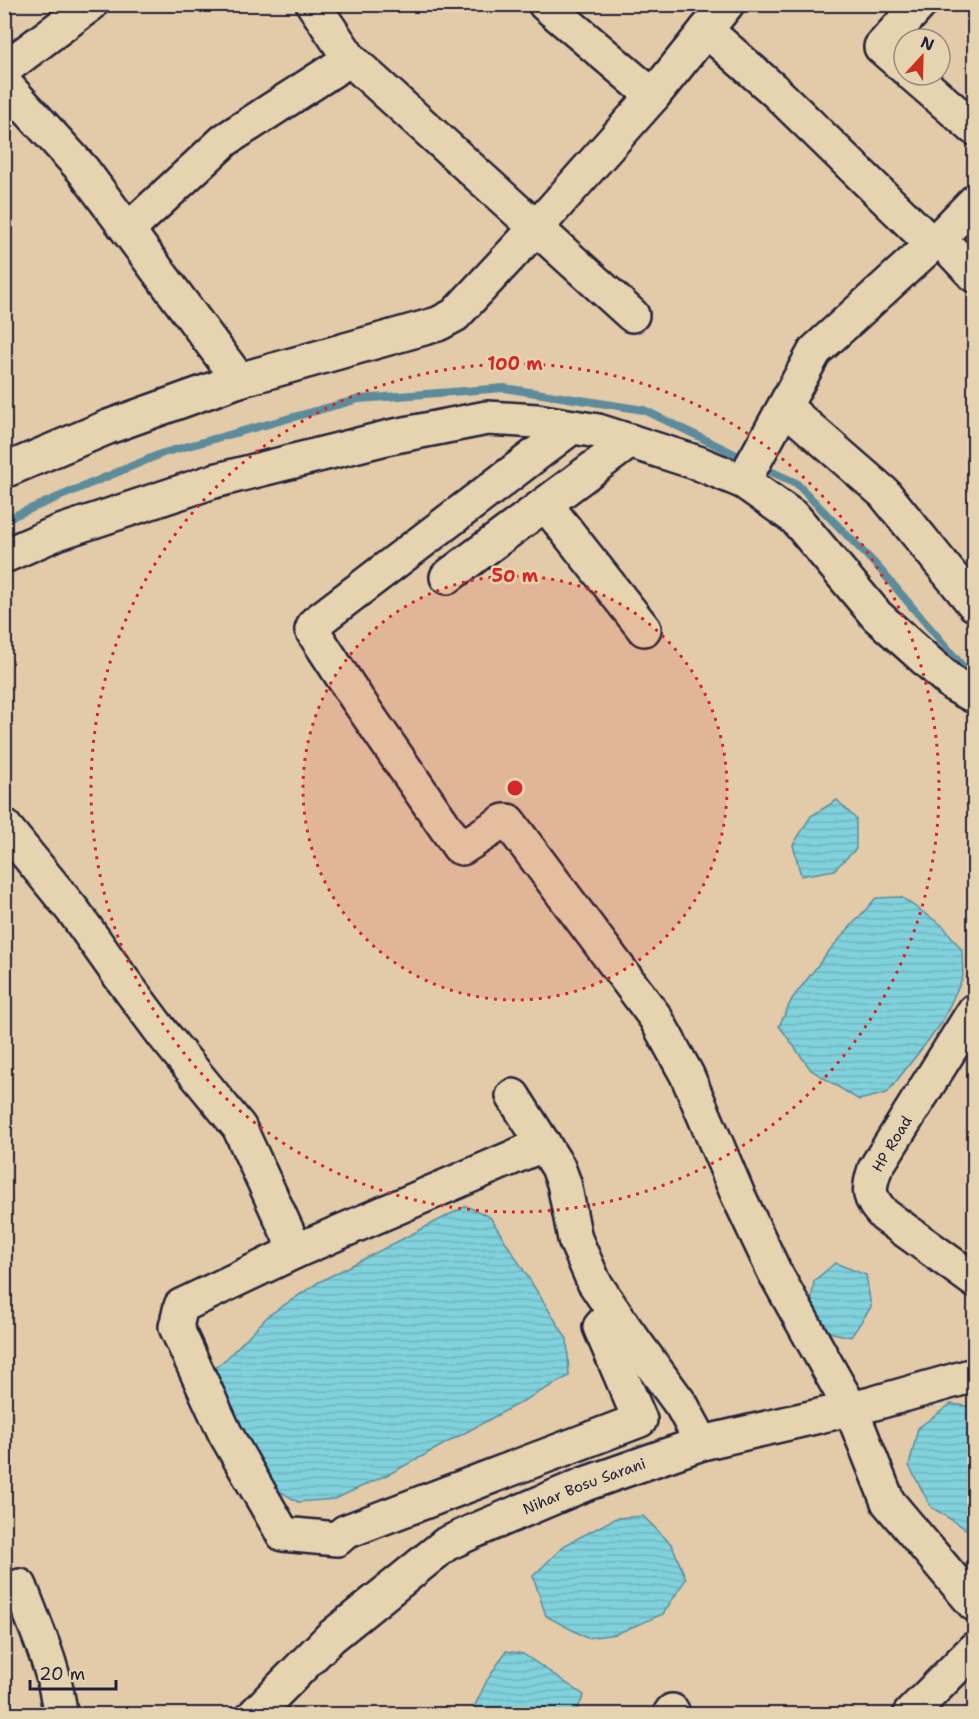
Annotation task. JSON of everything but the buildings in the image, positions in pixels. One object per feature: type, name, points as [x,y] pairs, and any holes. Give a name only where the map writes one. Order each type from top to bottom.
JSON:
[{"type":"street","points":[[4,69],[92,4]]},
{"type":"street","points":[[314,4],[350,59],[632,315]]},
{"type":"street","points":[[545,4],[653,96]]},
{"type":"street","points":[[4,471],[108,428],[239,380],[438,324],[454,315],[536,228],[653,96],[727,4]]},
{"type":"street","points":[[899,27],[920,4]]},
{"type":"street","points":[[706,30],[975,275]]},
{"type":"street","points":[[892,35],[881,47],[892,57]]},
{"type":"street","points":[[128,230],[225,141],[350,59]]},
{"type":"street","points":[[927,87],[975,128]]},
{"type":"street","points":[[11,103],[83,170],[239,380]]},
{"type":"street","points":[[747,476],[815,351],[975,202]]},
{"type":"street","points":[[4,556],[57,533],[214,481],[390,437],[487,418],[572,427],[598,431],[747,476],[795,518],[877,616],[954,685],[975,696]]},
{"type":"street","points":[[778,419],[884,493],[975,604]]},
{"type":"street","points":[[572,427],[315,623],[312,630],[459,847],[462,848],[504,821],[508,821],[648,1007],[687,1075],[738,1195],[774,1271],[851,1409],[888,1502],[975,1604]]},
{"type":"street","points":[[447,577],[630,441]]},
{"type":"street","points":[[546,505],[644,629]]},
{"type":"street","points":[[4,826],[75,914],[163,1034],[239,1127],[296,1251]]},
{"type":"street","name":"HP Road","points":[[975,1011],[875,1169],[869,1186],[872,1202],[885,1215],[975,1280]]},
{"type":"street","points":[[513,1096],[558,1167],[564,1183],[575,1239],[594,1282],[682,1406],[702,1443]]},
{"type":"street","points":[[544,1144],[296,1251],[181,1306],[176,1327],[225,1433],[283,1534],[337,1539],[345,1532],[640,1420],[600,1327],[614,1312]]},
{"type":"street","name":"Nihar Bosu Sarani","points":[[255,1714],[331,1637],[446,1544],[585,1485],[702,1443],[851,1409],[975,1375]]},
{"type":"street","points":[[20,1586],[45,1652],[59,1701],[60,1714]]},
{"type":"street","points":[[910,1714],[975,1649]]},
{"type":"water","points":[[837,800],[856,819],[856,849],[834,870],[801,876],[793,845],[811,816]]},
{"type":"water","points":[[901,897],[943,926],[962,950],[963,977],[941,1024],[887,1093],[859,1100],[811,1070],[779,1026],[792,999],[828,952],[876,898]]},
{"type":"water","points":[[466,1206],[490,1217],[567,1339],[569,1376],[395,1471],[335,1499],[298,1502],[264,1482],[203,1378],[227,1358],[269,1315],[319,1282]]},
{"type":"water","points":[[835,1263],[866,1275],[871,1307],[851,1337],[828,1332],[810,1309],[814,1281]]},
{"type":"water","points":[[951,1404],[974,1407],[974,1529],[966,1529],[931,1507],[909,1466],[918,1428]]},
{"type":"water","points":[[643,1516],[672,1545],[686,1579],[663,1614],[616,1634],[587,1638],[546,1616],[533,1576],[565,1545],[616,1518]]},
{"type":"water","points":[[506,1651],[523,1654],[584,1695],[575,1714],[471,1714],[486,1682]]},
{"type":"waterway","points":[[4,520],[163,453],[359,399],[504,388],[644,410],[747,460]]},
{"type":"waterway","points":[[759,466],[796,483],[878,567],[965,669],[974,673]]}]
